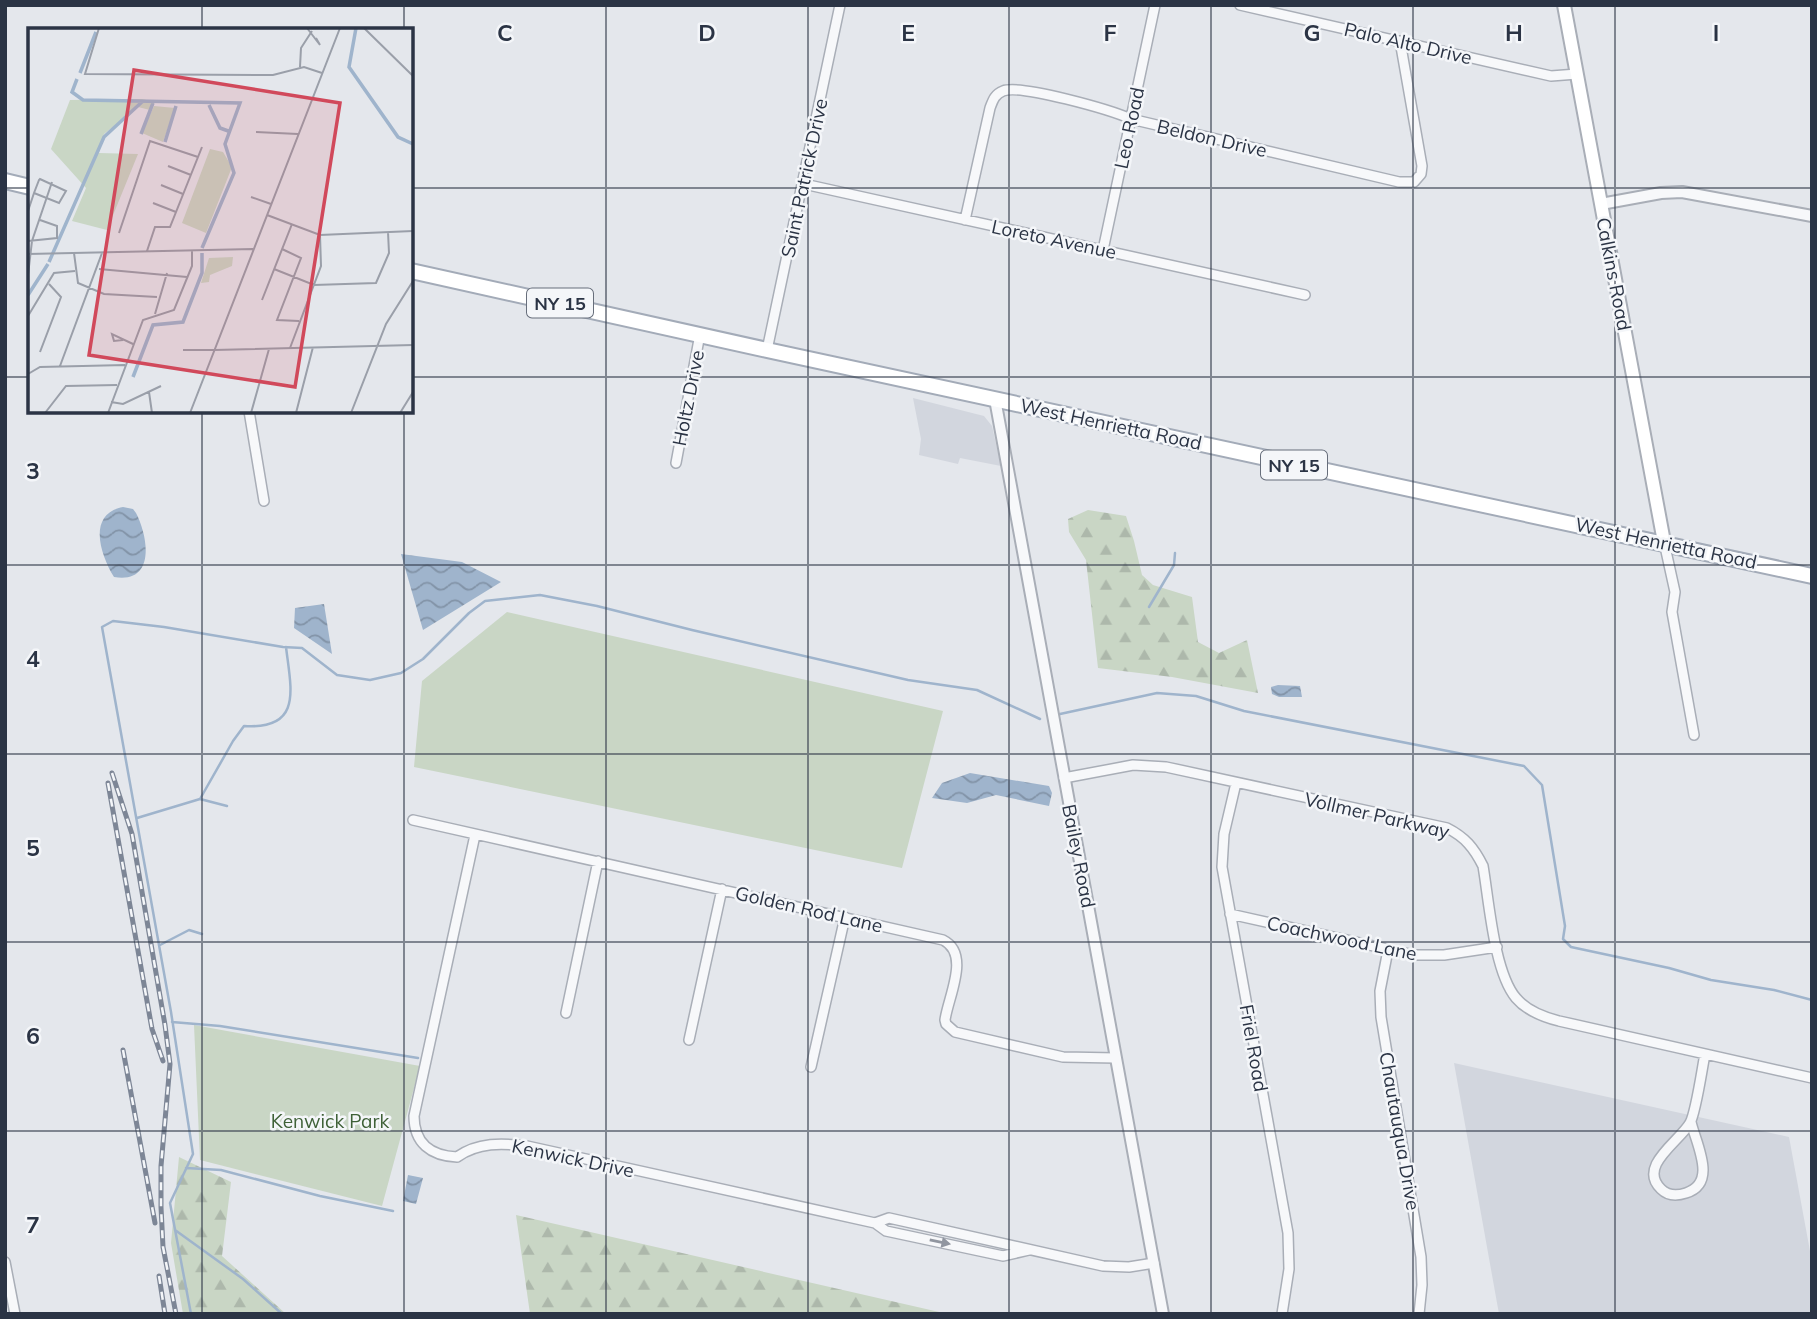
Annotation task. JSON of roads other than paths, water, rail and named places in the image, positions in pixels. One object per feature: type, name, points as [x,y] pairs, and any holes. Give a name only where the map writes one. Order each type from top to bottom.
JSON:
[{"type":"main road","name":"Calkins Road","points":[[1564,5],[1664,542]]},
{"type":"main road","points":[[5,181],[28,187]]},
{"type":"main road","name":"West Henrietta Road","points":[[413,271],[1812,576]]},
{"type":"street","name":"Saint Patrick Drive","points":[[767,350],[840,5]]},
{"type":"street","name":"Leo Road","points":[[1103,250],[1155,5]]},
{"type":"street","name":"Palo Alto Drive","points":[[1240,5],[1551,76],[1577,74]]},
{"type":"street","name":"Beldon Drive","points":[[965,220],[990,108],[994,98],[1001,92],[1023,91],[1399,182],[1415,182],[1421,174],[1422,166],[1400,41]]},
{"type":"street","name":"Loreto Avenue","points":[[804,184],[1305,295]]},
{"type":"street","points":[[1601,204],[1682,192],[1812,216]]},
{"type":"street","name":"Holtz Drive","points":[[676,463],[700,334]]},
{"type":"street","name":"Bailey Road","points":[[995,399],[1163,1314]]},
{"type":"street","points":[[249,413],[264,501]]},
{"type":"street","points":[[1664,542],[1675,592],[1672,611],[1694,735]]},
{"type":"street","name":"Vollmer Parkway","points":[[1064,778],[1109,768],[1148,765],[1433,825],[1457,833],[1472,846],[1483,866],[1505,980],[1527,1008],[1559,1021],[1812,1079]]},
{"type":"street","name":"Friel Road","points":[[1236,783],[1222,850],[1224,880],[1288,1233],[1289,1269],[1282,1314]]},
{"type":"street","name":"Golden Rod Lane","points":[[413,820],[937,938],[953,946],[956,954],[957,967],[945,1020],[955,1032],[1063,1057],[1116,1058]]},
{"type":"street","name":"Kenwick Drive","points":[[475,835],[414,1116],[415,1134],[425,1147],[457,1157],[468,1149],[479,1146],[527,1146],[850,1219],[875,1223],[889,1218],[1115,1268],[1154,1263]]},
{"type":"street","points":[[566,1013],[598,861]]},
{"type":"street","points":[[689,1040],[722,889]]},
{"type":"street","name":"Coachwood Lane","points":[[1230,915],[1414,955],[1444,955],[1497,947]]},
{"type":"street","points":[[811,1067],[845,917]]},
{"type":"street","name":"Chautauqua Drive","points":[[1388,950],[1380,991],[1381,1017],[1421,1257],[1419,1314]]},
{"type":"street","points":[[1691,1122],[1704,1174],[1693,1191],[1681,1195],[1668,1194],[1659,1187],[1654,1176],[1657,1163],[1691,1122],[1705,1054]]},
{"type":"street","points":[[5,1262],[15,1314]]},
{"type":"water","points":[[123,507],[133,509],[136,513],[144,535],[145,557],[137,573],[127,577],[114,577],[101,547],[101,526],[104,518],[112,511]]},
{"type":"water","points":[[401,554],[462,562],[501,582],[423,630]]},
{"type":"water","points":[[324,604],[332,654],[294,628],[295,608]]},
{"type":"water","points":[[1300,686],[1302,697],[1279,697],[1272,694],[1271,687]]},
{"type":"water","points":[[970,773],[1049,786],[1052,793],[1049,806],[996,795],[967,803],[932,798],[942,783]]},
{"type":"water","points":[[408,1175],[423,1178],[416,1204],[403,1201]]},
{"type":"waterway","points":[[1149,607],[1174,565],[1175,553]]},
{"type":"waterway","points":[[191,1314],[170,1203],[193,1154],[171,1012],[102,627],[113,621],[302,648],[337,675],[370,680],[401,673],[423,659],[469,613],[485,601],[540,595],[597,606],[908,680],[977,690],[1040,719]]},
{"type":"waterway","points":[[137,818],[200,799],[244,726],[263,725],[276,721],[285,714],[290,692],[286,647]]},
{"type":"waterway","points":[[1060,714],[1157,693],[1196,696],[1244,711],[1524,766],[1542,785],[1565,926],[1563,939],[1571,947],[1711,980],[1774,990],[1812,1000]]},
{"type":"waterway","points":[[200,799],[227,806]]},
{"type":"waterway","points":[[160,945],[189,930],[202,934]]},
{"type":"waterway","points":[[172,1022],[220,1026],[418,1058]]},
{"type":"waterway","points":[[186,1168],[221,1170],[320,1196],[393,1211]]},
{"type":"waterway","points":[[175,1230],[243,1279],[282,1314]]},
{"type":"railway","points":[[112,773],[132,834],[170,1064],[161,1166],[161,1207],[163,1247],[176,1314]]},
{"type":"railway","points":[[108,783],[152,1029],[163,1061]]},
{"type":"railway","points":[[123,1050],[155,1223]]},
{"type":"railway","points":[[159,1276],[165,1314]]},
{"type":"park label","name":"Kenwick Park","points":[[330,1121]]}]
